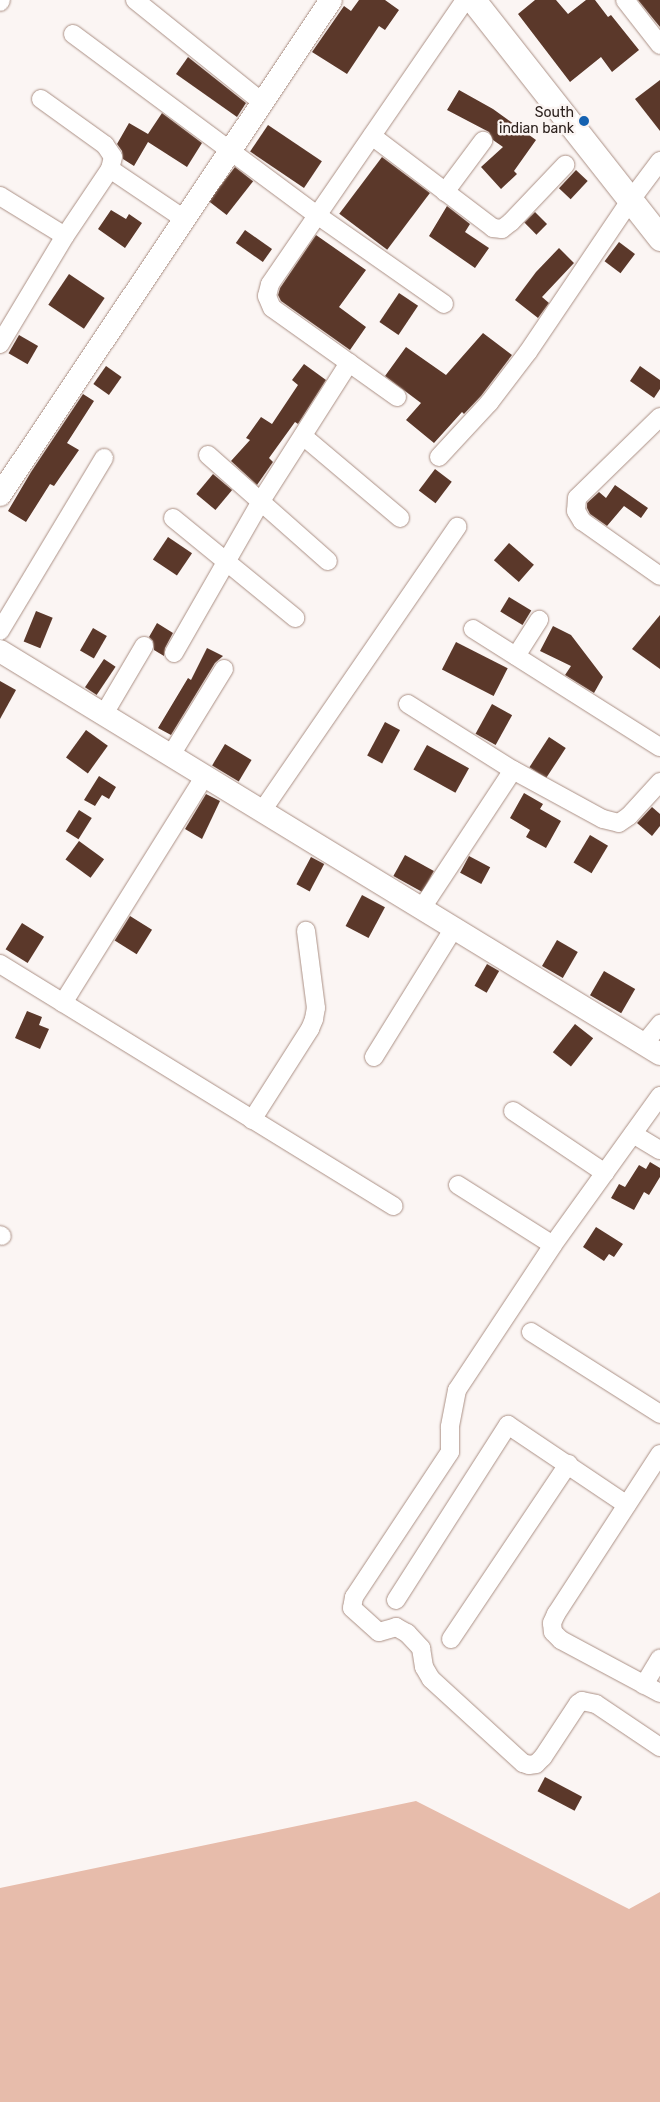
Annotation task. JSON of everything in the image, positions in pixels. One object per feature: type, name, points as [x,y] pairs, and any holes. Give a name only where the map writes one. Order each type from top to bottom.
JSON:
[{"type":"main road","points":[[472,0],[660,238]]},
{"type":"street","points":[[135,0],[262,102]]},
{"type":"street","points":[[0,495],[331,0]]},
{"type":"street","points":[[397,397],[272,308],[267,296],[270,284],[465,0]]},
{"type":"street","points":[[625,0],[660,45]]},
{"type":"street","points":[[73,34],[317,215],[444,304]]},
{"type":"street","points":[[2,337],[65,236],[110,169],[113,157],[105,145],[42,99]]},
{"type":"street","points":[[372,136],[493,228],[502,229],[564,165]]},
{"type":"street","points":[[445,192],[483,142]]},
{"type":"street","points":[[440,457],[489,403],[528,352],[630,200],[660,161]]},
{"type":"street","points":[[110,169],[184,219]]},
{"type":"street","points":[[0,196],[65,236]]},
{"type":"street","points":[[174,653],[260,501],[349,363]]},
{"type":"street","points":[[660,417],[577,498],[576,511],[582,521],[660,576]]},
{"type":"street","points":[[303,436],[400,518]]},
{"type":"street","points":[[208,455],[328,561]]},
{"type":"street","points":[[0,631],[104,458]]},
{"type":"street","points":[[173,518],[295,618]]},
{"type":"street","points":[[262,811],[457,527]]},
{"type":"street","points":[[516,656],[539,620]]},
{"type":"street","points":[[473,629],[660,746]]},
{"type":"street","points":[[104,714],[144,646]]},
{"type":"street","points":[[0,650],[652,1049],[660,1024]]},
{"type":"street","points":[[171,755],[224,669]]},
{"type":"street","points":[[408,704],[514,770],[603,819],[619,823],[629,816],[660,782]]},
{"type":"street","points":[[422,908],[514,770]]},
{"type":"street","points":[[63,1003],[205,776]]},
{"type":"street","points":[[374,1057],[454,928]]},
{"type":"street","points":[[252,1120],[310,1029],[314,1019],[316,1008],[306,931]]},
{"type":"street","points":[[0,964],[394,1206]]},
{"type":"street","points":[[660,1096],[553,1245],[457,1390],[450,1427],[450,1452],[354,1597],[352,1608],[379,1632],[396,1627],[407,1632],[421,1648],[424,1667],[431,1679],[523,1763],[529,1766],[536,1764],[543,1757],[578,1704],[582,1701],[596,1704],[660,1747]]},
{"type":"street","points":[[513,1111],[605,1173]]},
{"type":"street","points":[[633,1134],[660,1150]]},
{"type":"street","points":[[458,1185],[553,1245]]},
{"type":"street","points":[[531,1332],[660,1414]]},
{"type":"street","points":[[396,1600],[508,1425],[627,1505]]},
{"type":"street","points":[[660,1454],[552,1623],[553,1632],[561,1640],[660,1694]]},
{"type":"street","points":[[451,1639],[568,1464]]},
{"type":"street","points":[[644,1685],[660,1658]]},
{"type":"shaded area","points":[[416,1801],[629,1909],[660,1892],[660,2102],[0,2102],[0,1888]]},
{"type":"building","points":[[359,0],[385,0],[399,10],[385,30],[379,26],[347,74],[312,52],[344,6],[351,11]]},
{"type":"building","points":[[535,0],[556,0],[568,14],[586,0],[595,0],[608,17],[611,15],[639,50],[612,72],[601,57],[570,82],[518,14]]},
{"type":"building","points":[[638,0],[660,0],[660,27],[655,21]]},
{"type":"building","points":[[188,57],[246,103],[237,117],[176,74]]},
{"type":"building","points":[[660,80],[660,131],[635,99]]},
{"type":"building","points":[[459,90],[493,109],[536,140],[514,171],[517,174],[501,189],[481,167],[503,147],[493,140],[489,132],[447,110]]},
{"type":"building","points":[[162,113],[202,143],[187,167],[148,142],[134,166],[123,159],[122,151],[117,144],[129,123],[148,134]]},
{"type":"building","points":[[268,125],[322,161],[304,188],[250,152]]},
{"type":"building","points":[[382,157],[430,193],[387,250],[339,214]]},
{"type":"building","points":[[235,167],[253,181],[227,215],[209,201]]},
{"type":"building","points":[[576,170],[588,181],[571,199],[559,188]]},
{"type":"building","points":[[447,206],[470,224],[465,232],[489,248],[475,268],[429,236]]},
{"type":"building","points":[[111,210],[126,219],[129,214],[142,223],[125,248],[98,229]]},
{"type":"building","points":[[535,212],[547,224],[536,235],[524,223]]},
{"type":"building","points":[[245,230],[272,249],[263,262],[236,243]]},
{"type":"building","points":[[316,235],[366,270],[339,307],[366,327],[350,350],[281,301],[278,295],[280,288]]},
{"type":"building","points":[[619,242],[635,254],[621,273],[605,261]]},
{"type":"building","points":[[559,248],[574,263],[542,297],[549,303],[538,318],[515,300],[536,272]]},
{"type":"building","points":[[69,274],[105,298],[84,329],[48,305]]},
{"type":"building","points":[[399,293],[418,306],[398,335],[379,322]]},
{"type":"building","points":[[483,333],[512,355],[481,396],[464,414],[462,412],[434,443],[406,420],[421,403],[385,376],[406,347],[446,375]]},
{"type":"building","points":[[19,335],[38,346],[28,364],[8,353]]},
{"type":"building","points":[[304,364],[326,380],[298,424],[295,422],[269,458],[273,462],[257,485],[231,461],[250,440],[246,438],[261,417],[272,424],[298,385],[292,380]]},
{"type":"building","points":[[106,366],[122,377],[109,395],[93,384]]},
{"type":"building","points":[[640,366],[660,380],[660,389],[654,398],[630,381]]},
{"type":"building","points":[[83,394],[94,401],[67,443],[79,450],[54,486],[50,484],[26,522],[8,511],[31,472]]},
{"type":"building","points":[[435,469],[452,482],[436,503],[419,491]]},
{"type":"building","points":[[213,474],[232,490],[215,510],[196,494]]},
{"type":"building","points":[[615,485],[648,508],[641,518],[624,506],[607,526],[590,514],[587,503],[599,492],[606,498]]},
{"type":"building","points":[[168,537],[192,553],[177,576],[153,559]]},
{"type":"building","points":[[509,543],[534,565],[519,582],[494,560]]},
{"type":"building","points":[[509,597],[531,610],[523,625],[500,612]]},
{"type":"building","points":[[36,611],[53,618],[40,648],[24,642]]},
{"type":"building","points":[[660,615],[660,669],[632,649]]},
{"type":"building","points":[[157,623],[173,633],[165,648],[164,656],[154,650],[153,641],[149,637]]},
{"type":"building","points":[[553,626],[571,635],[603,677],[594,693],[565,675],[571,666],[540,651]]},
{"type":"building","points":[[93,628],[107,636],[94,659],[80,651]]},
{"type":"building","points":[[456,642],[508,668],[494,696],[442,670]]},
{"type":"building","points":[[207,648],[223,656],[215,663],[171,735],[158,728],[188,678],[191,680]]},
{"type":"building","points":[[104,659],[116,667],[97,695],[85,687]]},
{"type":"building","points":[[0,681],[16,690],[0,719]]},
{"type":"building","points":[[492,704],[512,715],[496,745],[476,734]]},
{"type":"building","points":[[385,722],[400,730],[382,764],[367,756]]},
{"type":"building","points":[[86,730],[108,746],[88,773],[66,758]]},
{"type":"building","points":[[549,737],[566,748],[546,778],[529,767]]},
{"type":"building","points":[[225,744],[252,760],[239,781],[212,765]]},
{"type":"building","points":[[427,745],[469,768],[455,793],[413,769]]},
{"type":"building","points":[[99,776],[116,787],[109,799],[102,795],[95,806],[84,800]]},
{"type":"building","points":[[524,793],[543,804],[540,809],[561,821],[546,848],[526,837],[530,830],[510,818]]},
{"type":"building","points":[[206,794],[220,801],[202,839],[185,829]]},
{"type":"building","points":[[652,807],[660,814],[660,826],[652,836],[637,823]]},
{"type":"building","points":[[79,810],[92,818],[78,839],[66,831]]},
{"type":"building","points":[[590,835],[608,846],[592,873],[574,862]]},
{"type":"building","points":[[79,841],[104,859],[91,878],[65,860]]},
{"type":"building","points":[[405,855],[434,871],[422,892],[393,876]]},
{"type":"building","points":[[469,856],[490,867],[481,884],[460,873]]},
{"type":"building","points":[[311,857],[324,864],[310,891],[296,884]]},
{"type":"building","points":[[362,895],[385,907],[369,938],[346,926]]},
{"type":"building","points":[[130,916],[152,930],[137,954],[115,941]]},
{"type":"building","points":[[22,923],[44,937],[28,963],[6,949]]},
{"type":"building","points":[[557,940],[578,952],[563,978],[542,966]]},
{"type":"building","points":[[487,964],[499,971],[487,993],[474,986]]},
{"type":"building","points":[[604,971],[635,989],[621,1013],[590,995]]},
{"type":"building","points":[[27,1011],[42,1017],[39,1025],[49,1029],[40,1049],[15,1038]]},
{"type":"building","points":[[575,1024],[593,1038],[571,1067],[553,1052]]},
{"type":"building","points":[[650,1162],[660,1168],[660,1177],[649,1195],[644,1192],[634,1210],[611,1198],[619,1184],[625,1187],[639,1165],[646,1169]]},
{"type":"building","points":[[596,1227],[623,1244],[614,1257],[609,1254],[604,1261],[583,1247]]},
{"type":"building","points":[[545,1777],[582,1797],[575,1811],[537,1791]]},
{"type":"place","name":"South indian bank","points":[[584,121]]}]
